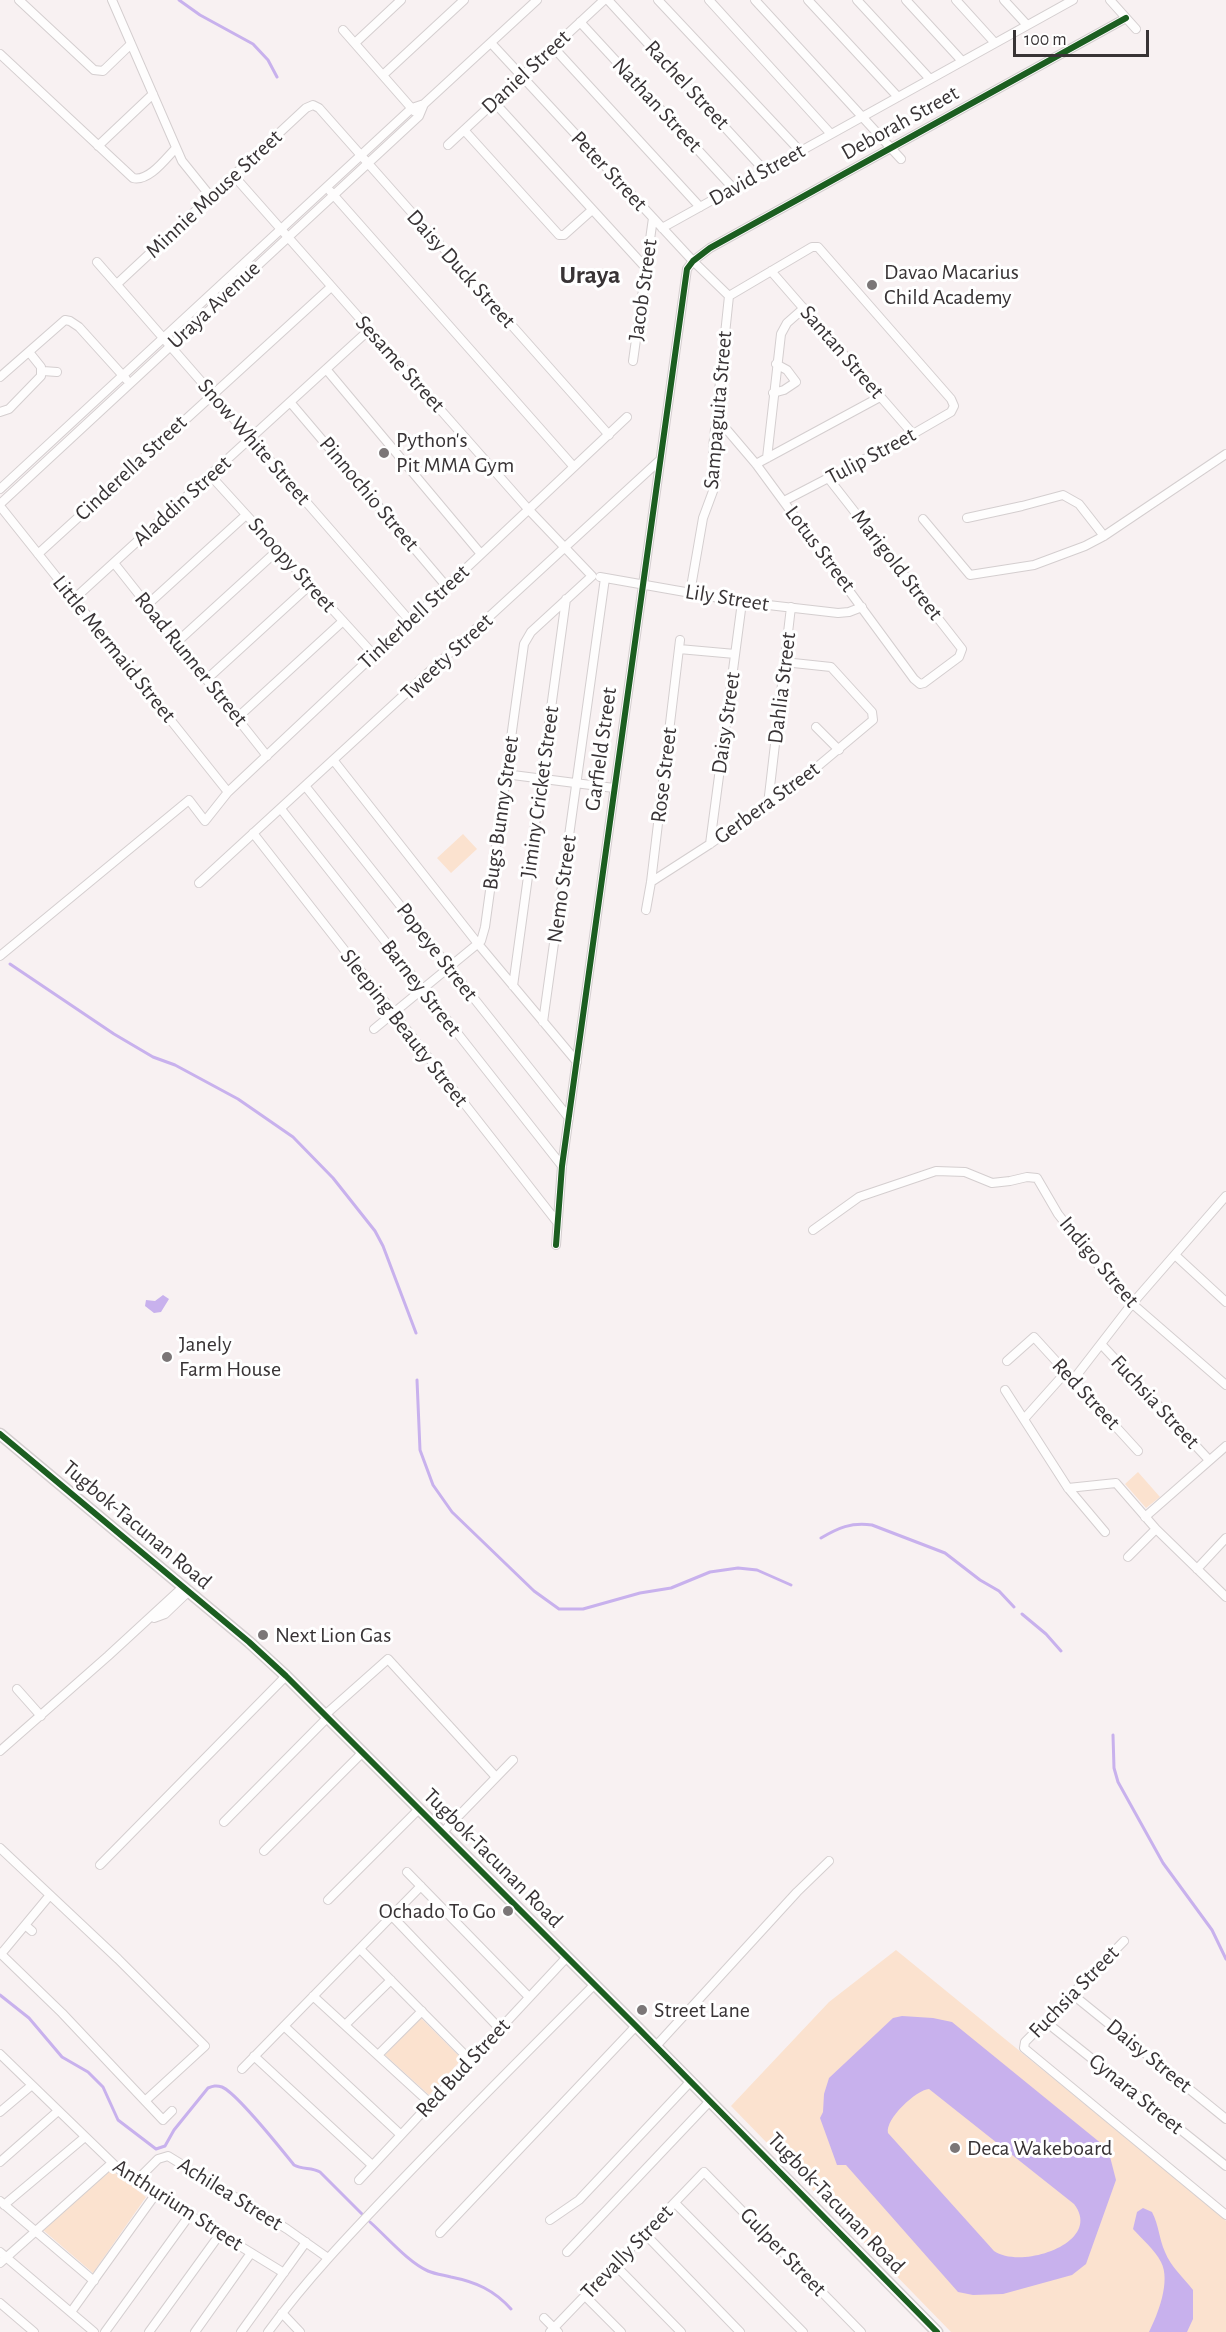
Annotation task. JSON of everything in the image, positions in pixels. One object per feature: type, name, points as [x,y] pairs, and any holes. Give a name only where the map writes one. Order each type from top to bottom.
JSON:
[{"type":"street","points":[[19,0],[94,70],[103,71],[131,44]]},
{"type":"street","points":[[112,0],[186,168],[211,197]]},
{"type":"street","points":[[355,43],[401,0]]},
{"type":"street","points":[[383,75],[464,0]]},
{"type":"street","name":"Uraya Avenue","points":[[0,489],[412,108],[424,104],[537,0]]},
{"type":"street","name":"Daniel Street","points":[[448,145],[606,0]]},
{"type":"street","name":"Rachel Street","points":[[606,0],[765,171]]},
{"type":"street","points":[[658,0],[800,151]]},
{"type":"street","points":[[709,0],[831,134]]},
{"type":"street","points":[[755,0],[901,159]]},
{"type":"street","points":[[808,0],[898,97]]},
{"type":"street","points":[[857,0],[930,79]]},
{"type":"street","points":[[906,0],[962,61]]},
{"type":"street","points":[[956,0],[995,43]]},
{"type":"street","points":[[1004,0],[1027,25]]},
{"type":"street","name":"David Street","points":[[662,228],[1027,25],[1058,3],[1072,0]]},
{"type":"street","points":[[1110,0],[1136,29]]},
{"type":"street","name":"Deborah Street","points":[[693,261],[710,248],[1126,18]]},
{"type":"street","name":"Nathan Street","points":[[580,22],[734,188]]},
{"type":"street","points":[[343,30],[419,116]]},
{"type":"street","name":"Peter Street","points":[[491,43],[693,261],[729,296]]},
{"type":"street","points":[[553,47],[700,207]]},
{"type":"street","points":[[0,54],[129,175],[138,179],[149,175],[176,148]]},
{"type":"street","points":[[98,146],[153,94]]},
{"type":"street","points":[[494,102],[645,267]]},
{"type":"street","name":"Uraya Avenue","points":[[0,505],[419,116],[424,104]]},
{"type":"street","name":"Daisy Duck Street","points":[[313,105],[319,108],[609,435]]},
{"type":"street","name":"Minnie Mouse Street","points":[[117,284],[306,108],[313,105]]},
{"type":"street","points":[[464,130],[559,235],[564,235],[592,210]]},
{"type":"street","name":"Sesame Street","points":[[234,177],[529,510],[592,576]]},
{"type":"street","name":"Daisy Duck Street","points":[[327,187],[574,467]]},
{"type":"street","name":"Jacob Street","points":[[633,361],[653,218]]},
{"type":"street","name":"Tulip Street","points":[[771,270],[812,247],[816,247],[951,399],[954,406],[951,411],[913,434],[784,501]]},
{"type":"street","name":"Garfield Street","points":[[556,1245],[562,1166],[642,584],[684,283],[687,269],[693,261]]},
{"type":"street","name":"Snow White Street","points":[[98,262],[410,621]]},
{"type":"street","points":[[729,296],[771,270]]},
{"type":"street","name":"Santan Street","points":[[771,270],[913,434]]},
{"type":"street","points":[[222,284],[229,291]]},
{"type":"street","name":"Cinderella Street","points":[[38,554],[331,286]]},
{"type":"street","name":"Sampaguita Street","points":[[690,592],[703,518],[716,483],[713,448],[729,296]]},
{"type":"street","points":[[767,458],[772,393],[782,329],[804,308]]},
{"type":"street","points":[[0,377],[61,322],[70,321],[79,327],[130,383]]},
{"type":"street","name":"Aladdin Street","points":[[74,599],[369,330]]},
{"type":"street","points":[[28,352],[43,371]]},
{"type":"street","points":[[776,364],[787,370],[796,382],[807,384]]},
{"type":"street","points":[[326,369],[482,554]]},
{"type":"street","points":[[43,371],[57,372]]},
{"type":"street","points":[[0,412],[9,408],[39,379],[43,371]]},
{"type":"street","points":[[772,393],[784,390],[796,382]]},
{"type":"street","points":[[756,464],[880,397]]},
{"type":"street","name":"Pinnochio Street","points":[[290,402],[447,587]]},
{"type":"street","name":"Tinkerbell Street","points":[[0,956],[189,800],[205,821],[228,792],[627,417]]},
{"type":"street","name":"Lotus Street","points":[[716,417],[756,464],[914,680],[920,684]]},
{"type":"street","points":[[64,430],[71,438]]},
{"type":"street","points":[[923,519],[964,571],[973,576],[1034,565],[1066,555],[1104,536],[1226,454]]},
{"type":"street","name":"Tweety Street","points":[[199,883],[228,859],[231,852],[306,787],[660,459]]},
{"type":"street","name":"Snoopy Street","points":[[210,475],[374,655]]},
{"type":"street","name":"Marigold Street","points":[[829,479],[961,646],[963,652],[926,682],[920,684]]},
{"type":"street","points":[[967,518],[1063,495],[1078,504],[1104,536]]},
{"type":"street","name":"Little Mermaid Street","points":[[0,505],[228,792]]},
{"type":"street","points":[[147,605],[246,514]]},
{"type":"street","points":[[177,642],[278,550]]},
{"type":"street","name":"Road Runner Street","points":[[114,563],[267,756]]},
{"type":"street","name":"Lily Street","points":[[592,576],[742,602],[844,613],[862,607]]},
{"type":"street","name":"Bugs Bunny Street","points":[[479,945],[485,927],[525,640],[592,576]]},
{"type":"street","name":"Nemo Street","points":[[543,1022],[605,578]]},
{"type":"street","points":[[207,679],[310,585]]},
{"type":"street","name":"Jiminy Cricket Street","points":[[513,986],[566,599]]},
{"type":"street","name":"Daisy Street","points":[[710,844],[742,602]]},
{"type":"street","name":"Dahlia Street","points":[[768,804],[791,607]]},
{"type":"street","points":[[237,718],[343,621]]},
{"type":"street","name":"Rose Street","points":[[646,910],[679,645],[735,654]]},
{"type":"street","name":"Gerbera Street","points":[[651,882],[768,804],[871,723],[874,715],[831,667],[784,662]]},
{"type":"street","points":[[816,727],[839,750]]},
{"type":"street","name":"Popeye Street","points":[[334,761],[479,945],[577,1062]]},
{"type":"street","points":[[505,774],[614,788]]},
{"type":"street","name":"Popeye Street","points":[[306,787],[569,1118]]},
{"type":"street","name":"Barney Street","points":[[280,809],[562,1166]]},
{"type":"street","name":"Sleeping Beauty Street","points":[[253,833],[392,1014],[557,1222]]},
{"type":"street","points":[[374,1029],[479,945]]},
{"type":"street","name":"Indigo Street","points":[[813,1230],[859,1197],[936,1171],[964,1172],[992,1183],[1027,1177],[1037,1178],[1067,1227],[1131,1305],[1226,1385]]},
{"type":"street","points":[[1073,1380],[1131,1305],[1226,1196]]},
{"type":"street","points":[[1174,1255],[1226,1302]]},
{"type":"street","name":"Red Street","points":[[1007,1361],[1034,1337],[1138,1451]]},
{"type":"street","name":"Fuchsia Street","points":[[1101,1344],[1209,1460]]},
{"type":"street","points":[[1024,1419],[1066,1372]]},
{"type":"street","points":[[1005,1390],[1068,1488],[1105,1532]]},
{"type":"street","name":"Tugbok-Tacunan Road","points":[[0,1434],[186,1589],[327,1716],[691,2081],[937,2332]]},
{"type":"street","points":[[1145,1517],[1226,1446]]},
{"type":"street","points":[[1068,1488],[1116,1483],[1145,1517],[1226,1597]]},
{"type":"street","points":[[1128,1557],[1156,1528]]},
{"type":"street","points":[[1197,1569],[1226,1538]]},
{"type":"street","points":[[0,1750],[186,1589]]},
{"type":"street","points":[[224,1822],[327,1716],[388,1659],[496,1777]]},
{"type":"street","points":[[100,1865],[285,1676]]},
{"type":"street","points":[[16,1689],[41,1716]]},
{"type":"street","points":[[264,1851],[363,1752]]},
{"type":"street","points":[[443,1832],[513,1760]]},
{"type":"street","points":[[328,1900],[419,1809]]},
{"type":"street","points":[[1,1852],[50,1895],[205,2046],[145,2101]]},
{"type":"street","points":[[656,2046],[797,1892],[829,1861]]},
{"type":"street","points":[[407,1872],[529,1997]]},
{"type":"street","points":[[242,2069],[421,1886]]},
{"type":"street","points":[[50,1895],[29,1928],[0,1954],[62,2013],[163,2120],[172,2111]]},
{"type":"street","points":[[392,1916],[500,2029]]},
{"type":"street","name":"Fuchsia Street","points":[[1124,1941],[1025,2042],[1024,2048],[1226,2216]]},
{"type":"street","points":[[360,1948],[471,2060]]},
{"type":"street","name":"Red Bud Street","points":[[359,2180],[567,1957]]},
{"type":"street","points":[[345,2025],[391,1980]]},
{"type":"street","points":[[268,2332],[328,2258],[458,2121],[594,1985]]},
{"type":"street","name":"Daisy Street","points":[[1072,1994],[1226,2119]]},
{"type":"street","points":[[314,1996],[430,2103]]},
{"type":"street","points":[[378,2055],[422,2011]]},
{"type":"street","name":"Cynara Street","points":[[1046,2022],[1226,2166]]},
{"type":"street","points":[[284,2026],[401,2135]]},
{"type":"street","points":[[440,2233],[636,2026]]},
{"type":"street","points":[[254,2056],[372,2165]]},
{"type":"street","name":"Anthurium Street","points":[[2,2060],[32,2085],[112,2163],[135,2182],[284,2273]]},
{"type":"street","points":[[550,2220],[579,2200],[691,2081]]},
{"type":"street","points":[[0,2112],[32,2085]]},
{"type":"street","points":[[567,2252],[710,2101]]},
{"type":"street","points":[[0,2162],[58,2111]]},
{"type":"street","points":[[85,2137],[2,2203],[94,2281]]},
{"type":"street","name":"Achilea Street","points":[[135,2182],[158,2159],[168,2156],[328,2258]]},
{"type":"street","points":[[94,2332],[2,2257],[112,2163]]},
{"type":"street","name":"Trevally Street","points":[[554,2331],[704,2172]]},
{"type":"street","name":"Gulper Street","points":[[704,2172],[861,2332]]},
{"type":"street","points":[[71,2313],[155,2195]]},
{"type":"street","points":[[675,2203],[803,2332]]},
{"type":"street","points":[[105,2332],[189,2216]]},
{"type":"street","points":[[149,2332],[220,2234]]},
{"type":"street","points":[[645,2234],[740,2332]]},
{"type":"street","points":[[241,2332],[306,2242]]},
{"type":"street","points":[[195,2332],[251,2253]]},
{"type":"street","points":[[615,2265],[681,2332]]},
{"type":"street","points":[[585,2296],[621,2332]]},
{"type":"street","points":[[0,2303],[34,2332]]},
{"type":"street","points":[[282,2313],[300,2332]]},
{"type":"street","points":[[544,2318],[554,2331]]},
{"type":"shaded area","points":[[463,834],[477,849],[451,873],[437,858]]},
{"type":"shaded area","points":[[163,1295],[169,1299],[161,1312],[154,1313],[145,1306],[146,1300],[155,1301]]},
{"type":"shaded area","points":[[1138,1472],[1160,1497],[1146,1508],[1125,1484]]},
{"type":"shaded area","name":"Deca Wakeboard","points":[[896,1950],[1223,2217],[1226,2221],[1226,2332],[951,2332],[731,2106],[829,2002]]},
{"type":"shaded area","points":[[902,2016],[933,2018],[952,2022],[1108,2149],[1116,2180],[1086,2264],[1072,2275],[1003,2294],[973,2295],[958,2292],[846,2165],[837,2165],[820,2118],[829,2078],[893,2018]],"holes":[[[929,2089],[1074,2204],[1080,2218],[1078,2230],[1069,2241],[1039,2255],[1006,2256],[994,2251],[888,2133],[891,2120],[902,2106],[917,2094]]]},
{"type":"shaded area","points":[[421,2018],[462,2059],[429,2095],[385,2055]]},
{"type":"shaded area","points":[[111,2170],[146,2197],[93,2273],[43,2230]]},
{"type":"shaded area","points":[[1143,2208],[1152,2212],[1168,2257],[1193,2290],[1193,2319],[1187,2332],[1149,2332],[1159,2307],[1165,2278],[1161,2262],[1133,2229],[1137,2212]]},
{"type":"waterway","points":[[179,0],[200,15],[253,44],[268,60],[277,77]]},
{"type":"waterway","points":[[10,964],[114,1034],[153,1057],[175,1065],[238,1099],[293,1137],[333,1178],[375,1231],[383,1246],[416,1333]]},
{"type":"waterway","points":[[417,1380],[420,1450],[433,1485],[452,1512],[534,1591],[559,1609],[583,1609],[640,1593],[671,1588],[710,1572],[738,1568],[757,1570],[791,1585]]},
{"type":"waterway","points":[[821,1538],[845,1527],[858,1524],[872,1525],[945,1553],[980,1580],[999,1591],[1014,1607]]},
{"type":"waterway","points":[[1022,1614],[1046,1634],[1061,1651]]},
{"type":"waterway","points":[[1113,1735],[1114,1768],[1118,1782],[1163,1863],[1212,1930],[1226,1959]]},
{"type":"waterway","points":[[0,1995],[29,2018],[62,2057],[88,2072],[103,2087],[118,2120],[156,2149],[165,2146],[174,2130],[208,2088],[222,2087],[238,2099],[294,2165],[320,2172],[362,2214]]},
{"type":"waterway","points":[[370,2222],[421,2267],[431,2272],[469,2281],[498,2297],[511,2309]]},
{"type":"cycle path","points":[[556,1245],[562,1166],[687,269],[693,261],[710,248],[1126,18]]},
{"type":"cycle path","points":[[0,1434],[249,1642],[286,1676],[636,2026],[937,2332]]},
{"type":"place","name":"Davao Macarius Child Academy","points":[[872,285]]},
{"type":"place","name":"Python's Pit MMA Gym","points":[[384,453]]},
{"type":"place","name":"Janely Farm House","points":[[167,1357]]},
{"type":"place","name":"Next Lion Gas","points":[[263,1635]]},
{"type":"place","name":"Ochado To Go","points":[[508,1911]]},
{"type":"place","name":"Street Lane","points":[[642,2010]]},
{"type":"place","name":"Deca Wakeboard","points":[[955,2148]]},
{"type":"district","name":"Uraya","points":[[590,275]]}]
